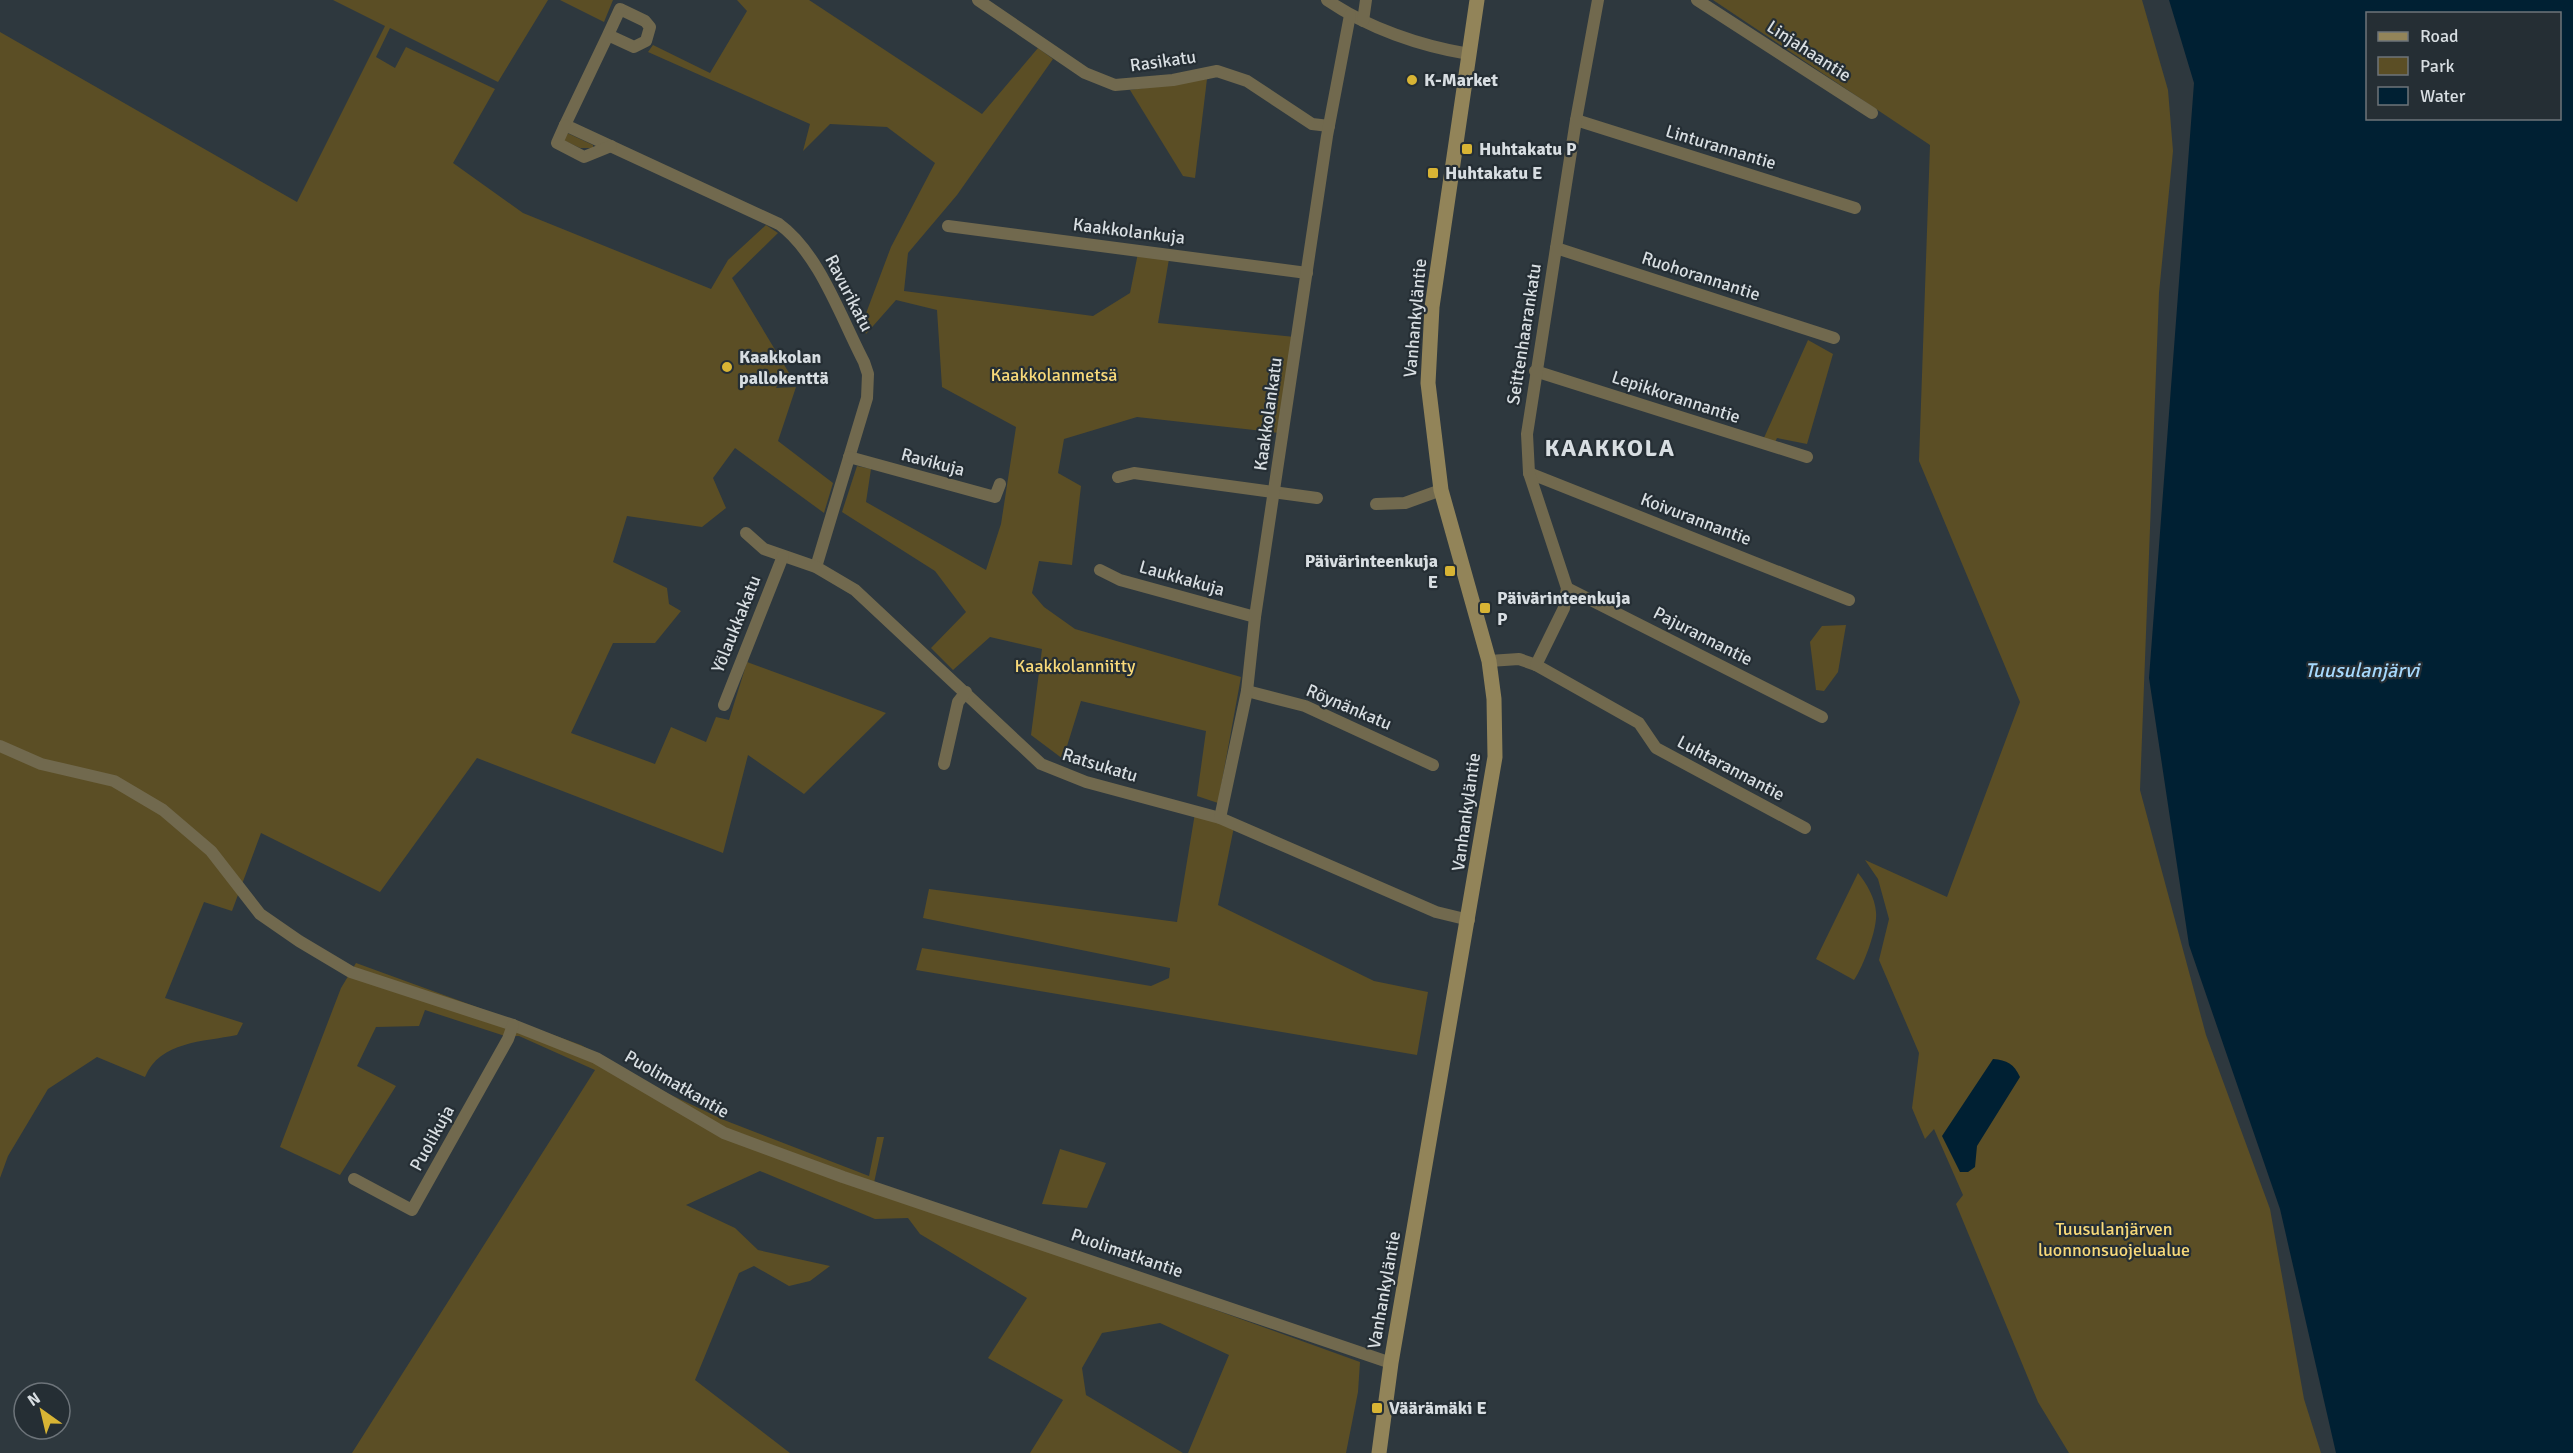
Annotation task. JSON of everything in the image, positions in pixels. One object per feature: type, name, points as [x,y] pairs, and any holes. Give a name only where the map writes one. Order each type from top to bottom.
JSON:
[{"type":"street","name":"Rasikatu","points":[[978,0],[1085,73],[1115,85],[1173,80],[1217,71],[1246,81],[1312,124],[1329,126]]},
{"type":"street","points":[[1327,0],[1363,21],[1431,47],[1469,54]]},
{"type":"street","points":[[1363,21],[1366,0]]},
{"type":"street","name":"Vanhankyläntie","points":[[1379,1453],[1391,1363],[1469,920],[1495,757],[1494,699],[1489,661],[1441,490],[1428,383],[1430,341],[1446,207],[1477,0]]},
{"type":"street","name":"Seittenhaarankatu","points":[[1567,588],[1529,473],[1527,434],[1535,371],[1576,120],[1598,0]]},
{"type":"street","name":"Linjahaantie","points":[[1697,0],[1872,113]]},
{"type":"street","name":"Kaakkolankatu","points":[[1220,818],[1247,691],[1255,617],[1329,126],[1350,15]]},
{"type":"street","points":[[608,35],[557,143],[584,156],[610,146]]},
{"type":"street","name":"Linturannantie","points":[[1576,120],[1856,208]]},
{"type":"street","name":"Ravurikatu","points":[[566,125],[779,224],[800,242],[808,254],[868,374],[867,398],[816,567]]},
{"type":"street","name":"Kaakkolankuja","points":[[948,226],[1307,273]]},
{"type":"street","name":"Ruohorannantie","points":[[1556,248],[1834,338]]},
{"type":"street","name":"Lepikkorannantie","points":[[1535,371],[1807,458]]},
{"type":"street","name":"Ravikuja","points":[[849,457],[995,497],[1000,484]]},
{"type":"street","points":[[1118,477],[1134,473],[1274,494],[1317,498]]},
{"type":"street","name":"Koivurannantie","points":[[1529,473],[1849,600]]},
{"type":"street","points":[[1376,504],[1404,503],[1441,490]]},
{"type":"street","name":"Ratsukatu","points":[[746,533],[764,549],[816,567],[855,590],[874,605],[1041,764],[1086,782],[1220,818],[1436,912],[1469,920]]},
{"type":"street","name":"Yölaukkakatu","points":[[724,705],[783,556]]},
{"type":"street","name":"Laukkakuja","points":[[1100,570],[1120,580],[1255,617]]},
{"type":"street","points":[[1536,665],[1564,609],[1567,588]]},
{"type":"street","name":"Pajurannantie","points":[[1567,588],[1822,717]]},
{"type":"street","name":"Luhtarannantie","points":[[1489,661],[1519,659],[1536,665],[1639,723],[1656,748],[1805,828]]},
{"type":"street","name":"Röynänkatu","points":[[1247,691],[1305,706],[1433,765]]},
{"type":"street","points":[[944,764],[958,702],[966,692]]},
{"type":"street","name":"Puolimatkantie","points":[[0,746],[40,764],[114,781],[163,810],[211,851],[260,914],[299,941],[351,972],[513,1024],[596,1058],[724,1133],[843,1177],[1391,1363]]},
{"type":"street","name":"Puolikuja","points":[[354,1179],[412,1210],[508,1039],[513,1024]]},
{"type":"green space","points":[[333,0],[548,0],[498,82],[390,28],[376,57],[395,68],[406,47],[495,89],[453,163],[523,213],[711,289],[728,260],[766,225],[778,233],[732,278],[792,378],[781,377],[776,388],[796,387],[778,441],[833,483],[824,513],[735,448],[713,478],[726,508],[702,527],[627,516],[613,562],[667,588],[669,604],[681,611],[655,643],[613,643],[571,733],[655,764],[671,727],[706,742],[716,717],[729,720],[747,662],[886,713],[804,794],[748,755],[723,853],[477,758],[380,892],[261,833],[232,911],[204,902],[165,998],[243,1023],[237,1035],[184,1045],[172,1050],[152,1065],[145,1077],[97,1057],[48,1089],[8,1156],[0,1178],[0,32],[297,202],[385,26]]},
{"type":"green space","points":[[560,0],[613,0],[604,22]]},
{"type":"green space","points":[[737,0],[809,0],[982,114],[1038,48],[1053,59],[957,195],[908,253],[904,291],[1093,316],[1130,293],[1138,253],[1169,259],[1158,323],[1295,337],[1280,433],[1137,417],[1064,439],[1058,473],[1081,486],[1072,565],[1039,561],[1032,593],[1044,607],[1075,629],[1241,677],[1218,803],[1197,796],[1206,731],[1081,701],[1063,759],[1031,735],[1042,649],[990,637],[953,670],[931,648],[966,612],[935,571],[842,512],[857,466],[871,469],[866,502],[986,570],[1001,524],[1016,427],[942,387],[937,310],[896,300],[866,334],[862,324],[891,247],[935,163],[887,127],[830,124],[803,151],[810,124],[648,52],[653,45],[710,73],[747,11]]},
{"type":"green space","name":"Tuusulanjärven luonnonsuojelualue","points":[[1713,0],[2142,0],[2168,90],[2173,151],[2159,293],[2140,790],[2206,1035],[2270,1209],[2304,1399],[2321,1453],[2069,1453],[2038,1402],[1956,1204],[1963,1195],[1934,1129],[1925,1139],[1912,1108],[1919,1053],[1879,960],[1889,919],[1878,879],[1865,860],[1947,897],[2020,702],[1919,461],[1930,145]]},
{"type":"green space","points":[[1207,79],[1195,178],[1183,176],[1130,90]]},
{"type":"green space","points":[[565,132],[593,145],[593,148],[580,148],[561,139]]},
{"type":"green space","points":[[1808,340],[1833,354],[1807,444],[1777,438],[1774,444],[1763,440]]},
{"type":"green space","points":[[1846,625],[1838,672],[1824,691],[1816,690],[1810,642],[1822,626]]},
{"type":"green space","points":[[1195,813],[1234,827],[1218,905],[1374,981],[1428,992],[1417,1055],[916,970],[922,948],[1151,986],[1169,978],[1170,968],[923,918],[929,889],[1177,922]]},
{"type":"green space","points":[[1858,873],[1872,896],[1876,919],[1869,947],[1854,980],[1816,959]]},
{"type":"green space","points":[[356,963],[581,1045],[669,1094],[724,1120],[869,1176],[877,1137],[884,1137],[872,1192],[1135,1281],[1360,1362],[1358,1392],[1346,1453],[1188,1453],[1229,1355],[1160,1323],[1102,1333],[1082,1368],[1086,1395],[1183,1453],[1030,1453],[1063,1400],[988,1358],[1027,1298],[920,1234],[908,1218],[875,1219],[760,1171],[686,1205],[735,1228],[758,1250],[830,1266],[810,1281],[789,1286],[754,1266],[739,1273],[695,1380],[790,1453],[352,1453],[595,1070],[519,1036],[505,1036],[425,1010],[419,1026],[376,1027],[357,1066],[396,1086],[340,1175],[280,1147],[341,988]]},
{"type":"green space","points":[[1060,1149],[1106,1163],[1087,1208],[1042,1204]]},
{"type":"water","name":"Tuusulanjärvi","points":[[2169,0],[2573,0],[2573,1453],[2336,1453],[2280,1209],[2189,945],[2149,678],[2194,83]]},
{"type":"water","points":[[1993,1059],[2010,1064],[2020,1077],[1977,1146],[1975,1167],[1968,1172],[1960,1172],[1942,1136]]},
{"type":"place","name":"K-Market","points":[[1412,80]]},
{"type":"place","name":"Huhtakatu P","points":[[1467,149]]},
{"type":"place","name":"Huhtakatu E","points":[[1433,173]]},
{"type":"place","name":"Kaakkolan pallokenttä","points":[[727,367]]},
{"type":"place","name":"Päivärinteenkuja E","points":[[1450,571]]},
{"type":"place","name":"Päivärinteenkuja P","points":[[1485,608]]},
{"type":"place","name":"Väärämäki E","points":[[1377,1408]]},
{"type":"district","name":"KAAKKOLA","points":[[1610,448]]},
{"type":"park label","name":"Kaakkolanmetsä","points":[[1054,375]]},
{"type":"park label","name":"Kaakkolanniitty","points":[[1075,666]]}]
